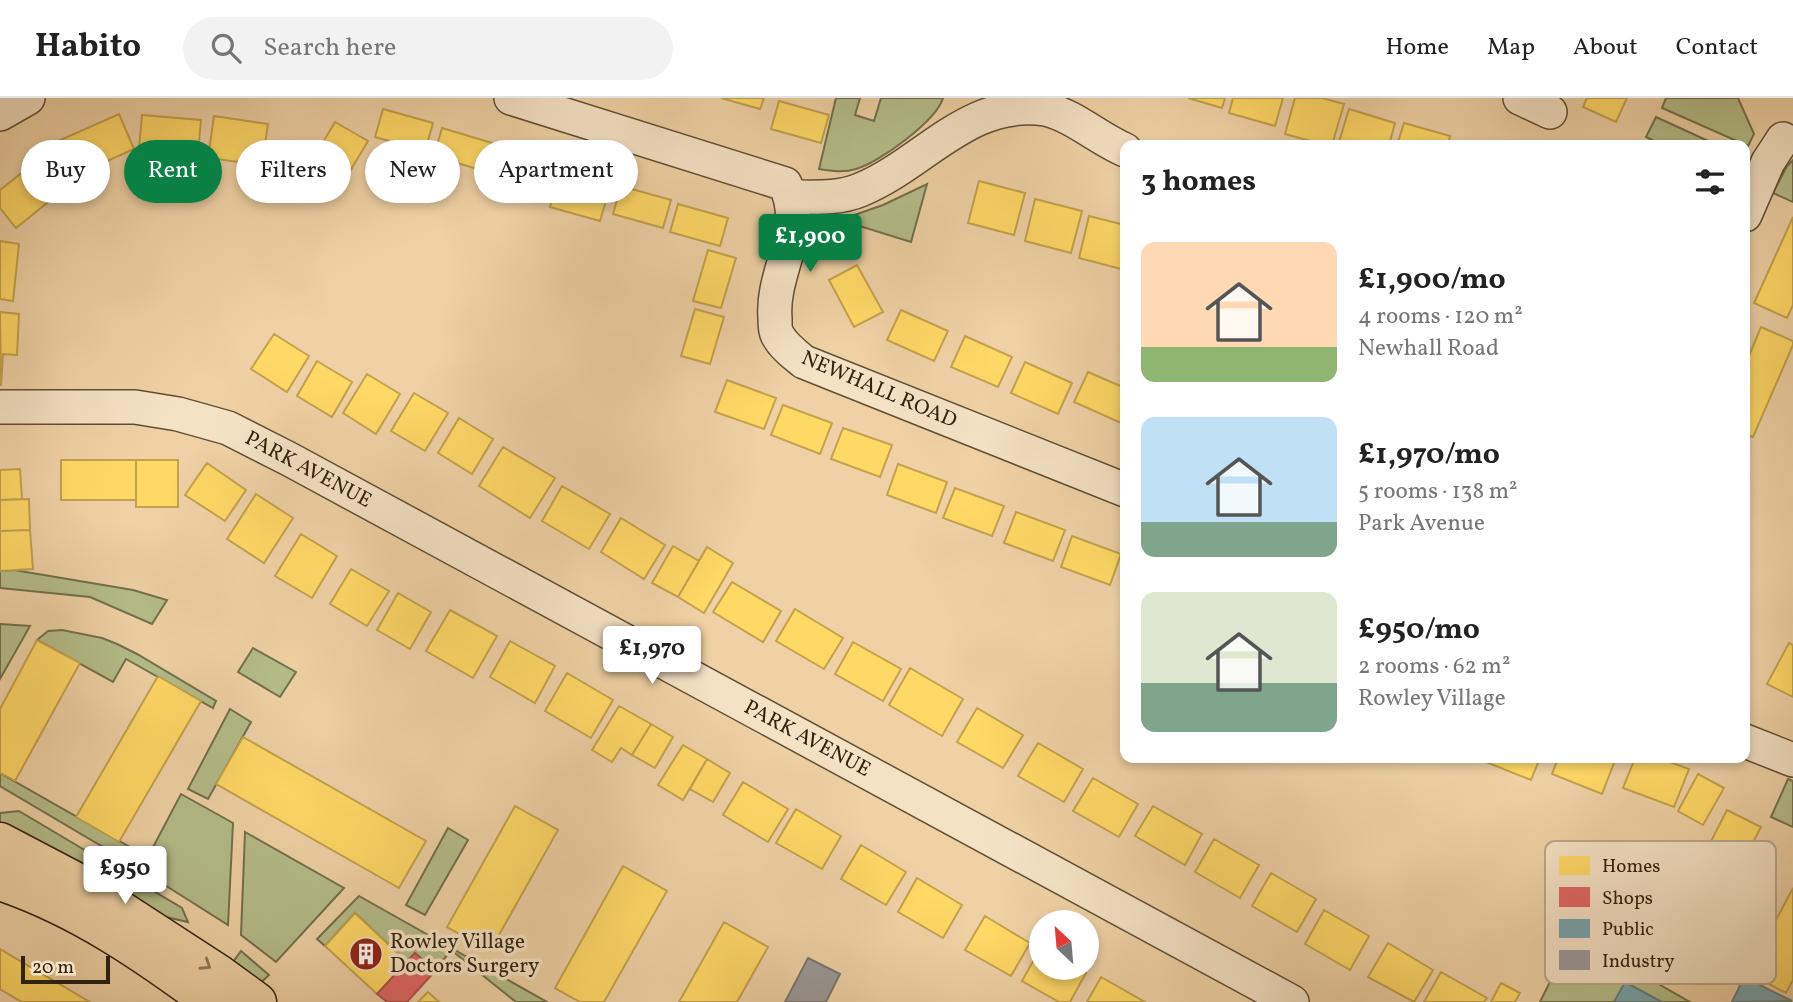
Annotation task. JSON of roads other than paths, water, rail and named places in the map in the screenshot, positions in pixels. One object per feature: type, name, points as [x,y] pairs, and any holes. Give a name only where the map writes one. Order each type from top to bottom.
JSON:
[{"type":"main road","points":[[0,842],[80,884],[257,1002]]},
{"type":"main road","points":[[0,881],[34,892],[106,929],[211,1002]]},
{"type":"street","points":[[0,114],[28,98]]},
{"type":"street","points":[[511,98],[785,184],[791,197],[829,197],[859,191],[891,174],[951,129],[976,105],[1042,108],[1064,114],[1120,148]]},
{"type":"street","points":[[1520,98],[1550,112]]},
{"type":"street","points":[[1750,203],[1768,162],[1783,139]]},
{"type":"street","name":"NEWHALL ROAD","points":[[791,197],[794,222],[774,304],[776,333],[788,349],[804,362],[1120,488]]},
{"type":"street","name":"PARK AVENUE","points":[[0,407],[135,407],[178,414],[228,428],[1292,1002]]},
{"type":"street","points":[[1750,743],[1793,760]]},
{"type":"place","name":"Rowley Village Doctors Surgery","points":[[366,954]]}]
